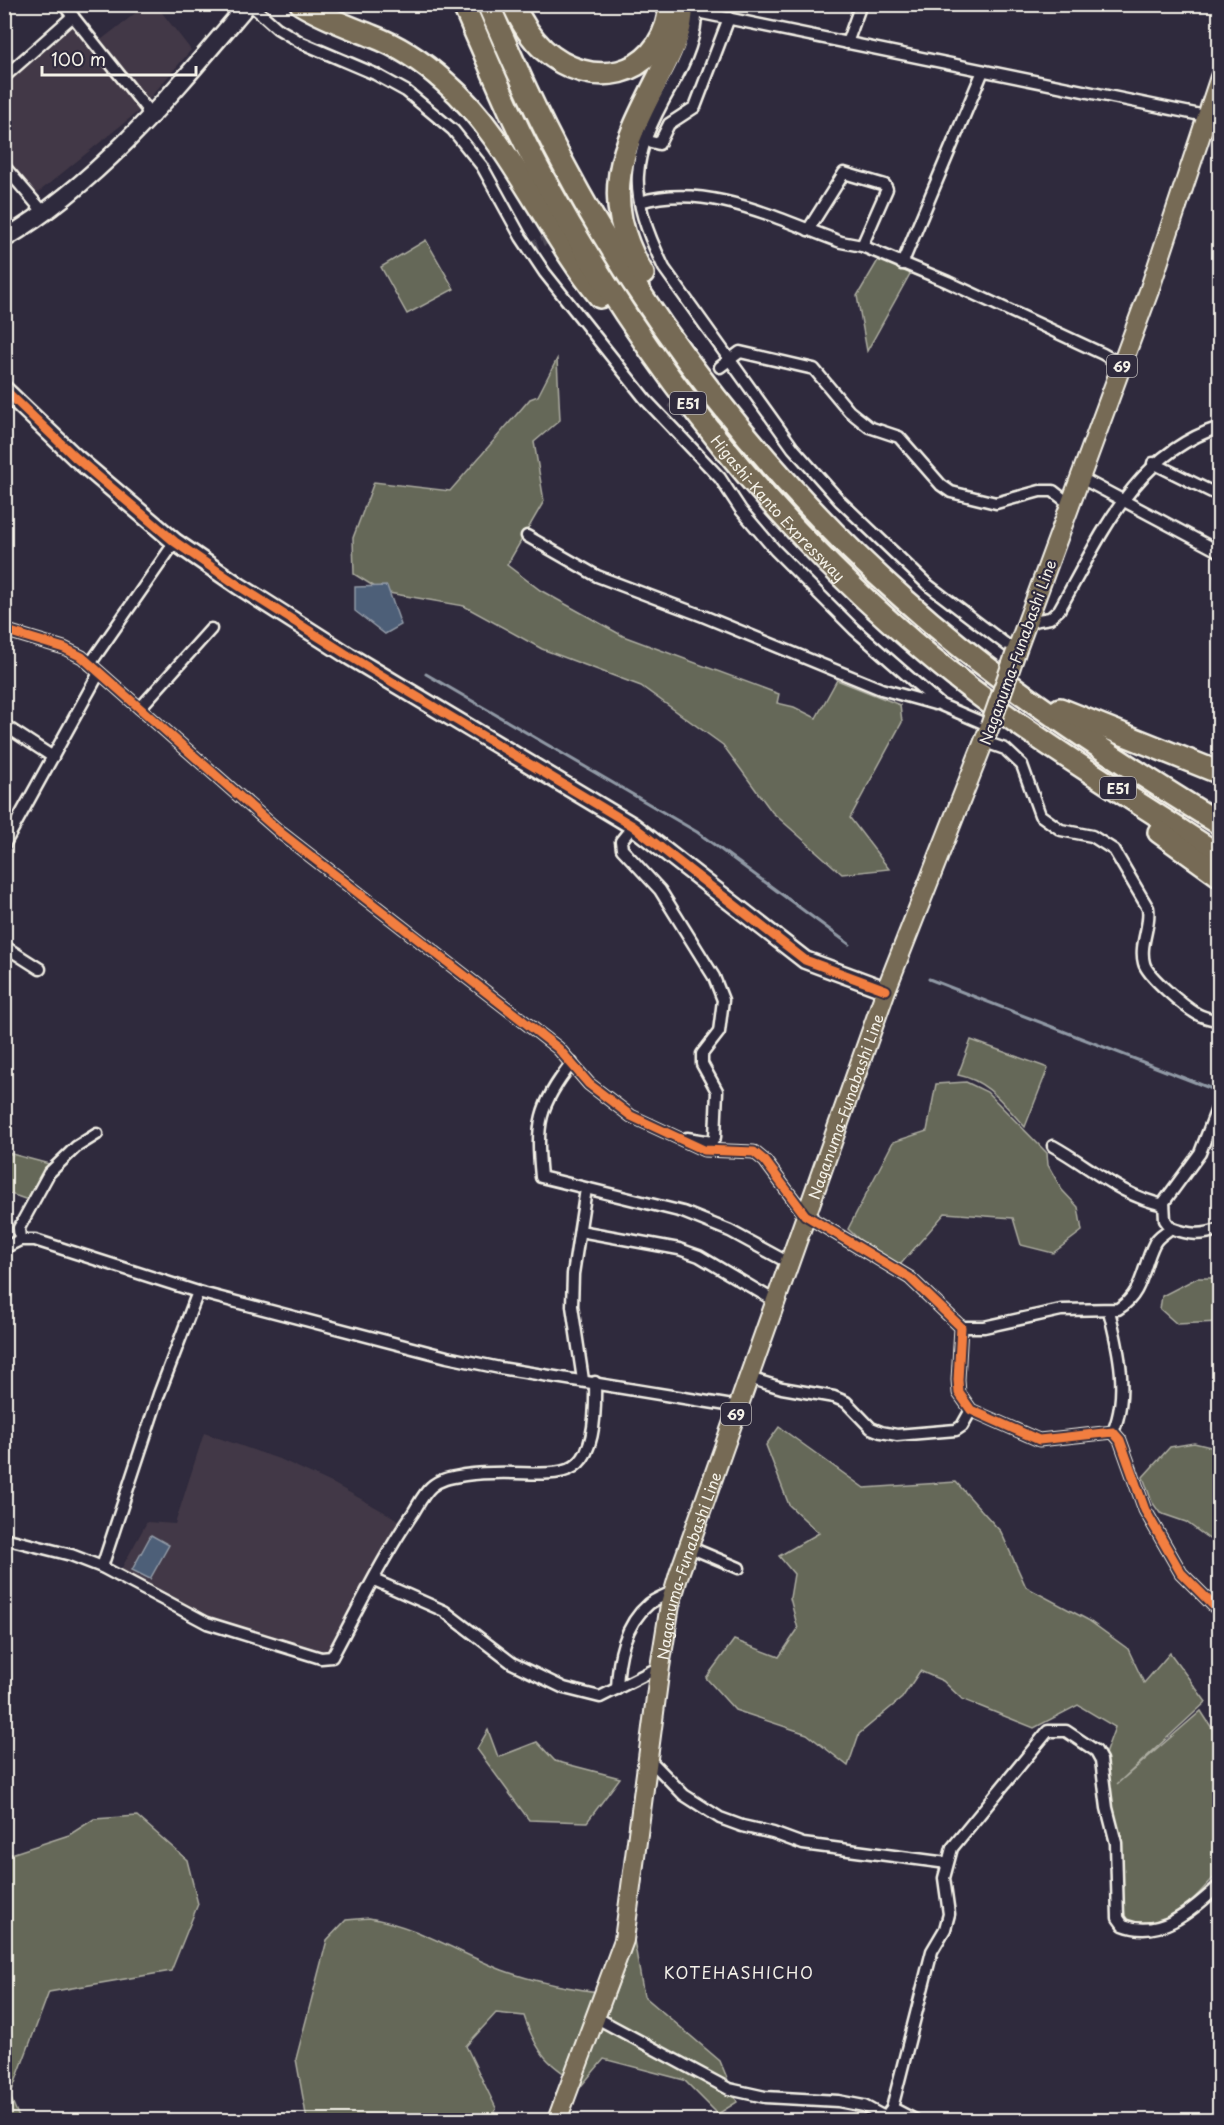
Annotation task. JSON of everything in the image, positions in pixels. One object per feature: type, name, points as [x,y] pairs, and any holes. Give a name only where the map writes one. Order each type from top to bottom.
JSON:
[{"type":"highway","points":[[301,4],[341,25],[401,50],[429,69],[462,98],[506,157],[545,220],[592,287],[670,380]]},
{"type":"highway","name":"Higashi-Kanto Expressway","points":[[463,4],[510,112],[543,178],[616,300],[670,380],[769,503],[837,573],[932,658],[1016,721],[1220,856]]},
{"type":"highway","name":"Higashi-Kanto Expressway","points":[[488,4],[565,169],[635,285],[700,376],[792,485],[903,598],[1023,695],[1220,824]]},
{"type":"highway","points":[[513,4],[530,34],[544,50],[580,71],[599,75],[624,70],[648,57],[660,43],[667,26],[669,4]]},
{"type":"highway","points":[[692,7],[680,29],[674,48],[629,136],[621,161],[618,204],[622,225],[633,254],[662,306],[792,485]]},
{"type":"highway","points":[[1023,695],[1220,773]]},
{"type":"highway","points":[[1016,721],[1051,753],[1220,876]]},
{"type":"main road","name":"Naganuma-Funabashi Line","points":[[557,2121],[624,1940],[660,1667],[674,1591],[886,990],[988,734],[1183,194],[1213,118],[1220,77]]},
{"type":"street","points":[[63,4],[146,108],[149,120]]},
{"type":"street","points":[[4,240],[45,214],[149,120],[249,4],[277,28],[302,43],[398,86],[429,107],[453,129],[482,166],[521,237],[544,273],[598,342],[667,412],[720,478],[741,510],[799,575],[854,629],[941,705],[988,734],[1022,765],[1040,814],[1062,830],[1092,836],[1114,850],[1148,908],[1149,916],[1143,946],[1144,964],[1149,974],[1198,1015],[1220,1021]]},
{"type":"street","points":[[847,43],[861,4]]},
{"type":"street","points":[[1016,652],[928,585],[840,501],[793,448],[664,268],[648,236],[639,202],[638,163],[643,140],[688,52],[695,32],[692,7],[718,10],[729,18],[1213,118]]},
{"type":"street","points":[[4,77],[73,16]]},
{"type":"street","points":[[643,140],[659,144],[669,124],[695,107],[729,18]]},
{"type":"street","points":[[902,264],[983,71]]},
{"type":"street","points":[[4,166],[45,214]]},
{"type":"street","points":[[808,230],[843,173],[885,185],[887,189],[862,246]]},
{"type":"street","points":[[639,202],[673,195],[711,197],[841,242],[862,246],[1103,354],[1122,365]]},
{"type":"street","points":[[720,367],[740,352],[814,369],[849,411],[869,427],[899,437],[941,485],[951,492],[996,503],[1040,491],[1053,491],[1071,505]]},
{"type":"street","points":[[4,389],[75,457],[175,542],[238,586],[349,656],[633,826],[805,960],[886,990]]},
{"type":"street","points":[[1027,622],[1050,618],[1059,610],[1123,500],[1153,464],[1220,428]]},
{"type":"street","points":[[1153,464],[1220,496]]},
{"type":"street","points":[[1081,478],[1220,552]]},
{"type":"street","points":[[527,536],[597,576],[703,616],[881,689],[941,705]]},
{"type":"street","points":[[90,664],[175,542]]},
{"type":"street","points":[[140,708],[211,629]]},
{"type":"street","points":[[4,630],[64,648],[90,664],[281,833],[550,1041],[589,1084],[609,1101],[631,1116],[704,1150],[754,1152],[765,1161],[805,1215],[910,1278],[962,1327],[984,1327],[1061,1310],[1109,1311],[1126,1305],[1144,1276],[1154,1244],[1171,1228]]},
{"type":"street","points":[[4,845],[8,831],[53,757],[99,673]]},
{"type":"street","points":[[4,724],[53,757]]},
{"type":"street","points":[[633,826],[621,841],[622,849],[660,890],[714,977],[723,1000],[719,1032],[702,1054],[702,1064],[717,1091],[716,1137],[712,1142],[673,1136]]},
{"type":"street","points":[[4,946],[40,969]]},
{"type":"street","points":[[572,1064],[553,1090],[540,1121],[537,1136],[541,1177],[683,1212],[730,1231],[789,1263]]},
{"type":"street","points":[[1220,1101],[1200,1153],[1164,1205],[1165,1220],[1171,1228],[1194,1236],[1220,1229]]},
{"type":"street","points":[[20,1240],[19,1228],[49,1173],[76,1147],[97,1134]]},
{"type":"street","points":[[1053,1146],[1112,1186],[1147,1202],[1164,1205]]},
{"type":"street","points":[[583,1380],[572,1306],[573,1274],[586,1189]]},
{"type":"street","points":[[580,1232],[679,1249],[699,1256],[776,1301]]},
{"type":"street","points":[[4,1248],[20,1240],[34,1240],[198,1292],[447,1357],[739,1407]]},
{"type":"street","points":[[102,1567],[159,1394],[198,1292]]},
{"type":"street","points":[[1109,1311],[1122,1362],[1118,1422],[1113,1432]]},
{"type":"street","points":[[962,1327],[959,1393],[971,1410],[1039,1440],[1113,1432]]},
{"type":"street","points":[[749,1377],[782,1388],[834,1397],[855,1409],[871,1428],[897,1435],[956,1430],[962,1426],[971,1410]]},
{"type":"street","points":[[4,1538],[71,1555],[102,1567],[207,1623],[321,1658],[332,1657],[403,1527],[431,1487],[447,1478],[472,1474],[552,1475],[576,1466],[586,1455],[592,1438],[595,1382]]},
{"type":"street","points":[[1113,1432],[1120,1440],[1145,1510],[1181,1573],[1220,1612]]},
{"type":"street","points":[[689,1547],[739,1568]]},
{"type":"street","points":[[374,1581],[444,1611],[512,1663],[564,1688],[600,1697],[660,1667]]},
{"type":"street","points":[[617,1689],[618,1665],[626,1635],[649,1604],[674,1591]]},
{"type":"street","points":[[889,2115],[933,1951],[945,1929],[949,1914],[944,1878],[947,1863],[958,1840],[1048,1731],[1066,1731],[1096,1751],[1101,1760],[1107,1808],[1116,1843],[1118,1918],[1123,1925],[1142,1929],[1164,1926],[1179,1919],[1220,1885]]},
{"type":"street","points":[[649,1759],[684,1795],[720,1818],[742,1826],[773,1833],[803,1844],[947,1863]]},
{"type":"street","points":[[595,2017],[729,2089],[765,2097],[838,2101],[915,2121]]},
{"type":"shaded area","points":[[146,5],[156,5],[191,50],[148,100],[97,43]]},
{"type":"shaded area","points":[[71,25],[140,110],[35,195],[5,158],[4,84]]},
{"type":"shaded area","points":[[204,1433],[282,1460],[334,1484],[404,1523],[333,1657],[214,1627],[119,1573],[147,1522],[175,1524]]},
{"type":"green space","points":[[426,240],[454,289],[407,314],[381,267]]},
{"type":"green space","points":[[880,257],[911,272],[867,351],[857,296]]},
{"type":"green space","points":[[557,359],[560,420],[534,442],[544,501],[507,565],[540,590],[623,636],[779,694],[777,703],[794,707],[816,718],[837,680],[900,705],[902,722],[850,818],[889,869],[842,874],[772,812],[723,745],[641,686],[542,649],[464,606],[383,592],[354,574],[353,538],[374,482],[450,491],[530,399],[538,396]]},
{"type":"green space","points":[[971,1040],[1048,1068],[1025,1127],[987,1088],[958,1075]]},
{"type":"green space","points":[[966,1082],[987,1092],[1047,1153],[1048,1165],[1062,1190],[1078,1207],[1082,1231],[1053,1253],[1021,1245],[1013,1218],[945,1213],[899,1266],[863,1243],[848,1229],[893,1142],[927,1131],[936,1084]]},
{"type":"green space","points":[[4,1152],[53,1165],[31,1201],[5,1192]]},
{"type":"green space","points":[[1197,1278],[1219,1278],[1219,1322],[1177,1324],[1160,1309],[1162,1296]]},
{"type":"green space","points":[[779,1427],[864,1488],[956,1482],[1001,1532],[1026,1587],[1088,1620],[1128,1649],[1144,1683],[1170,1653],[1206,1702],[1117,1784],[1201,1711],[1219,1739],[1219,1872],[1181,1910],[1170,1917],[1146,1923],[1131,1923],[1125,1916],[1105,1754],[1115,1727],[1078,1705],[1034,1728],[962,1699],[943,1681],[920,1671],[902,1698],[859,1734],[848,1766],[807,1734],[735,1710],[706,1678],[734,1640],[779,1657],[798,1629],[790,1598],[794,1574],[779,1556],[819,1533],[789,1505],[766,1445]]},
{"type":"green space","points":[[1194,1443],[1219,1449],[1219,1546],[1186,1522],[1160,1513],[1152,1502],[1143,1477],[1170,1447]]},
{"type":"green space","points":[[488,1730],[498,1757],[537,1742],[555,1761],[620,1778],[587,1822],[529,1820],[477,1749]]},
{"type":"green space","points":[[137,1816],[187,1860],[198,1904],[171,1971],[49,1992],[10,2096],[20,2120],[5,2120],[5,1856],[69,1835],[94,1819]]},
{"type":"green space","points":[[369,1918],[420,1933],[515,1975],[615,1994],[634,1940],[644,1996],[720,2061],[737,2102],[718,2114],[684,2080],[604,2059],[582,2085],[560,2071],[545,2057],[534,2040],[524,2016],[496,2013],[466,2046],[496,2108],[494,2120],[307,2120],[296,2059],[327,1940],[346,1920]]},
{"type":"water","points":[[387,586],[401,625],[385,634],[355,611],[355,587]]},
{"type":"water","points":[[151,1535],[169,1545],[150,1579],[132,1570]]},
{"type":"waterway","points":[[426,674],[697,832],[849,944]]},
{"type":"waterway","points":[[929,979],[1220,1092]]},
{"type":"tunnel","points":[[528,247],[640,202]]},
{"type":"tunnel","points":[[671,409],[720,367]]},
{"type":"cycle path","points":[[4,389],[75,457],[175,542],[239,586],[349,656],[633,826],[805,960],[886,990]]},
{"type":"cycle path","points":[[4,630],[64,648],[82,657],[281,833],[558,1048],[589,1084],[631,1116],[704,1150],[754,1152],[765,1161],[805,1215],[910,1278],[961,1327],[959,1393],[971,1410],[1039,1440],[1113,1432],[1120,1440],[1145,1510],[1181,1573],[1220,1612]]},
{"type":"district","name":"KOTEHASHICHO","points":[[739,1972]]}]
